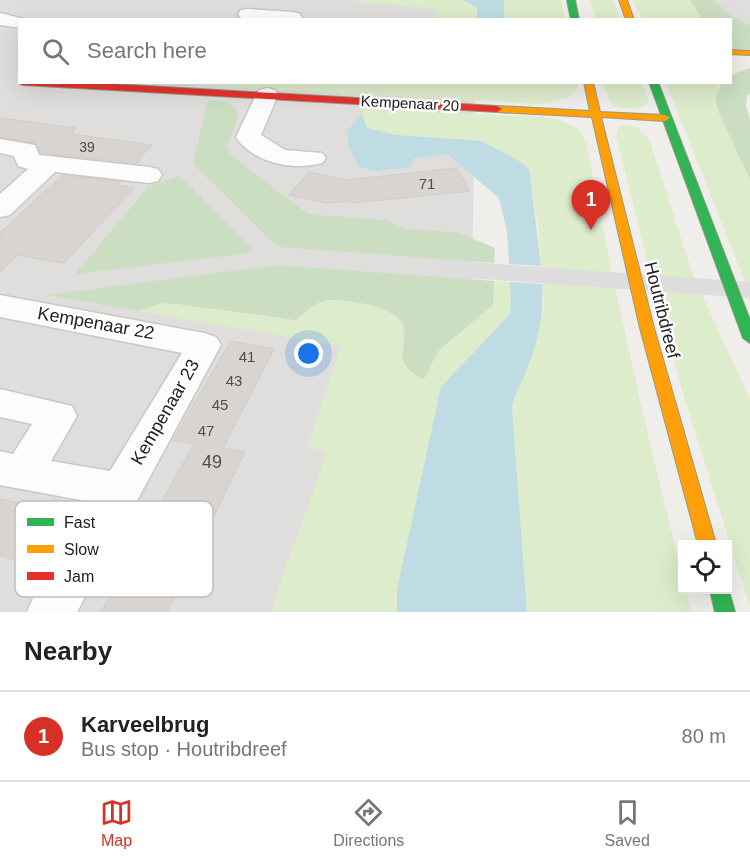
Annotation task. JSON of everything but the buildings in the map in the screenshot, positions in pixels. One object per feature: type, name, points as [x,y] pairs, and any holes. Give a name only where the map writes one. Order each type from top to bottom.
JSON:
[{"type":"main road","points":[[571,0],[575,18]]},
{"type":"main road","points":[[623,0],[629,18]]},
{"type":"main road","points":[[732,52],[750,53]]},
{"type":"main road","name":"Kempenaar 20","points":[[87,84],[157,86],[267,95],[665,118]]},
{"type":"main road","name":"Houtribdreef","points":[[588,84],[647,327],[705,540]]},
{"type":"main road","points":[[654,84],[750,338]]},
{"type":"main road","points":[[720,594],[725,612]]},
{"type":"street","points":[[244,17],[263,0]]},
{"type":"street","points":[[244,17],[293,18]]},
{"type":"street","points":[[267,95],[248,137],[279,157],[313,158]]},
{"type":"street","points":[[0,146],[26,150],[27,161],[0,209]]},
{"type":"street","points":[[22,173],[150,175]]},
{"type":"street","name":"Kempenaar 22","points":[[0,306],[193,341]]},
{"type":"street","name":"Kempenaar 23","points":[[114,501],[204,345],[193,341]]},
{"type":"street","points":[[0,403],[58,416],[12,470],[120,491]]},
{"type":"street","name":"Kempenaar 23","points":[[51,612],[60,597]]},
{"type":"shaded area","points":[[0,0],[474,0],[476,18],[18,18],[18,84],[475,84],[467,612],[0,612]]},
{"type":"shaded area","points":[[714,0],[750,0],[750,25],[732,17]]},
{"type":"green space","points":[[360,0],[463,0],[477,7],[477,18],[434,18],[438,9],[359,2]]},
{"type":"green space","points":[[504,0],[561,0],[565,18],[504,18]]},
{"type":"green space","points":[[590,0],[614,0],[620,18],[596,18]]},
{"type":"green space","points":[[633,0],[690,0],[701,18],[642,18]]},
{"type":"green space","points":[[690,0],[714,0],[732,17],[750,25],[750,50],[732,49],[732,18],[701,18]]},
{"type":"green space","points":[[750,68],[750,93],[747,95],[746,105],[750,120],[750,179],[720,116],[715,100],[721,84],[732,84],[732,75]]},
{"type":"green space","points":[[190,84],[577,84],[578,87],[568,98],[540,104]]},
{"type":"green space","points":[[603,84],[642,84],[649,103],[636,109],[612,107]]},
{"type":"green space","points":[[666,84],[720,84],[718,87],[720,116],[750,179],[750,282],[745,282]]},
{"type":"green space","points":[[208,99],[221,101],[236,108],[237,120],[226,147],[232,156],[308,214],[387,220],[404,229],[456,232],[495,248],[494,263],[278,247],[193,164]]},
{"type":"green space","points":[[363,109],[543,117],[560,120],[580,130],[587,146],[631,361],[678,558],[678,594],[687,594],[692,612],[527,612],[512,407],[514,396],[529,363],[544,305],[538,227],[530,174],[528,168],[472,140],[395,135],[367,128],[362,114]]},
{"type":"green space","points":[[623,125],[637,127],[649,139],[694,278],[750,399],[750,607],[732,550],[732,540],[729,540],[685,400],[655,293],[616,136],[618,127]]},
{"type":"green space","points":[[180,176],[252,249],[252,253],[75,274],[149,186]]},
{"type":"green space","points":[[278,265],[494,281],[493,305],[438,351],[424,379],[412,372],[403,358],[405,336],[401,321],[387,311],[364,304],[340,300],[322,301],[296,320],[161,303],[138,311],[46,295]]},
{"type":"green space","points":[[494,281],[510,282],[509,315],[441,387],[397,590],[397,612],[270,612],[327,452],[307,448],[341,346],[138,311],[161,303],[296,320],[323,301],[353,301],[388,311],[396,317],[403,331],[403,360],[437,351],[493,305]]},
{"type":"water","points":[[463,0],[504,0],[504,18],[477,18],[477,7]]},
{"type":"water","points":[[362,114],[367,128],[395,135],[481,141],[528,168],[541,266],[509,264],[507,231],[499,198],[447,154],[412,159],[411,167],[377,171],[359,167],[348,145],[347,131]]},
{"type":"water","points":[[510,282],[542,284],[538,334],[533,354],[512,407],[527,612],[397,612],[397,590],[441,387],[509,315]]},
{"type":"pier","points":[[443,260],[750,282],[750,298],[441,276]]},
{"type":"traffic: fast","points":[[571,0],[575,18]]},
{"type":"traffic: fast","points":[[654,84],[750,338]]},
{"type":"traffic: fast","points":[[720,594],[725,612]]},
{"type":"traffic: slow","points":[[623,0],[629,18]]},
{"type":"traffic: slow","points":[[732,52],[750,53]]},
{"type":"traffic: slow","points":[[588,84],[647,328],[706,540]]},
{"type":"traffic: slow","points":[[497,109],[665,118]]},
{"type":"traffic: jam","points":[[58,84],[497,109]]},
{"type":"place","name":"Karveelbrug","points":[[591,230]]}]
